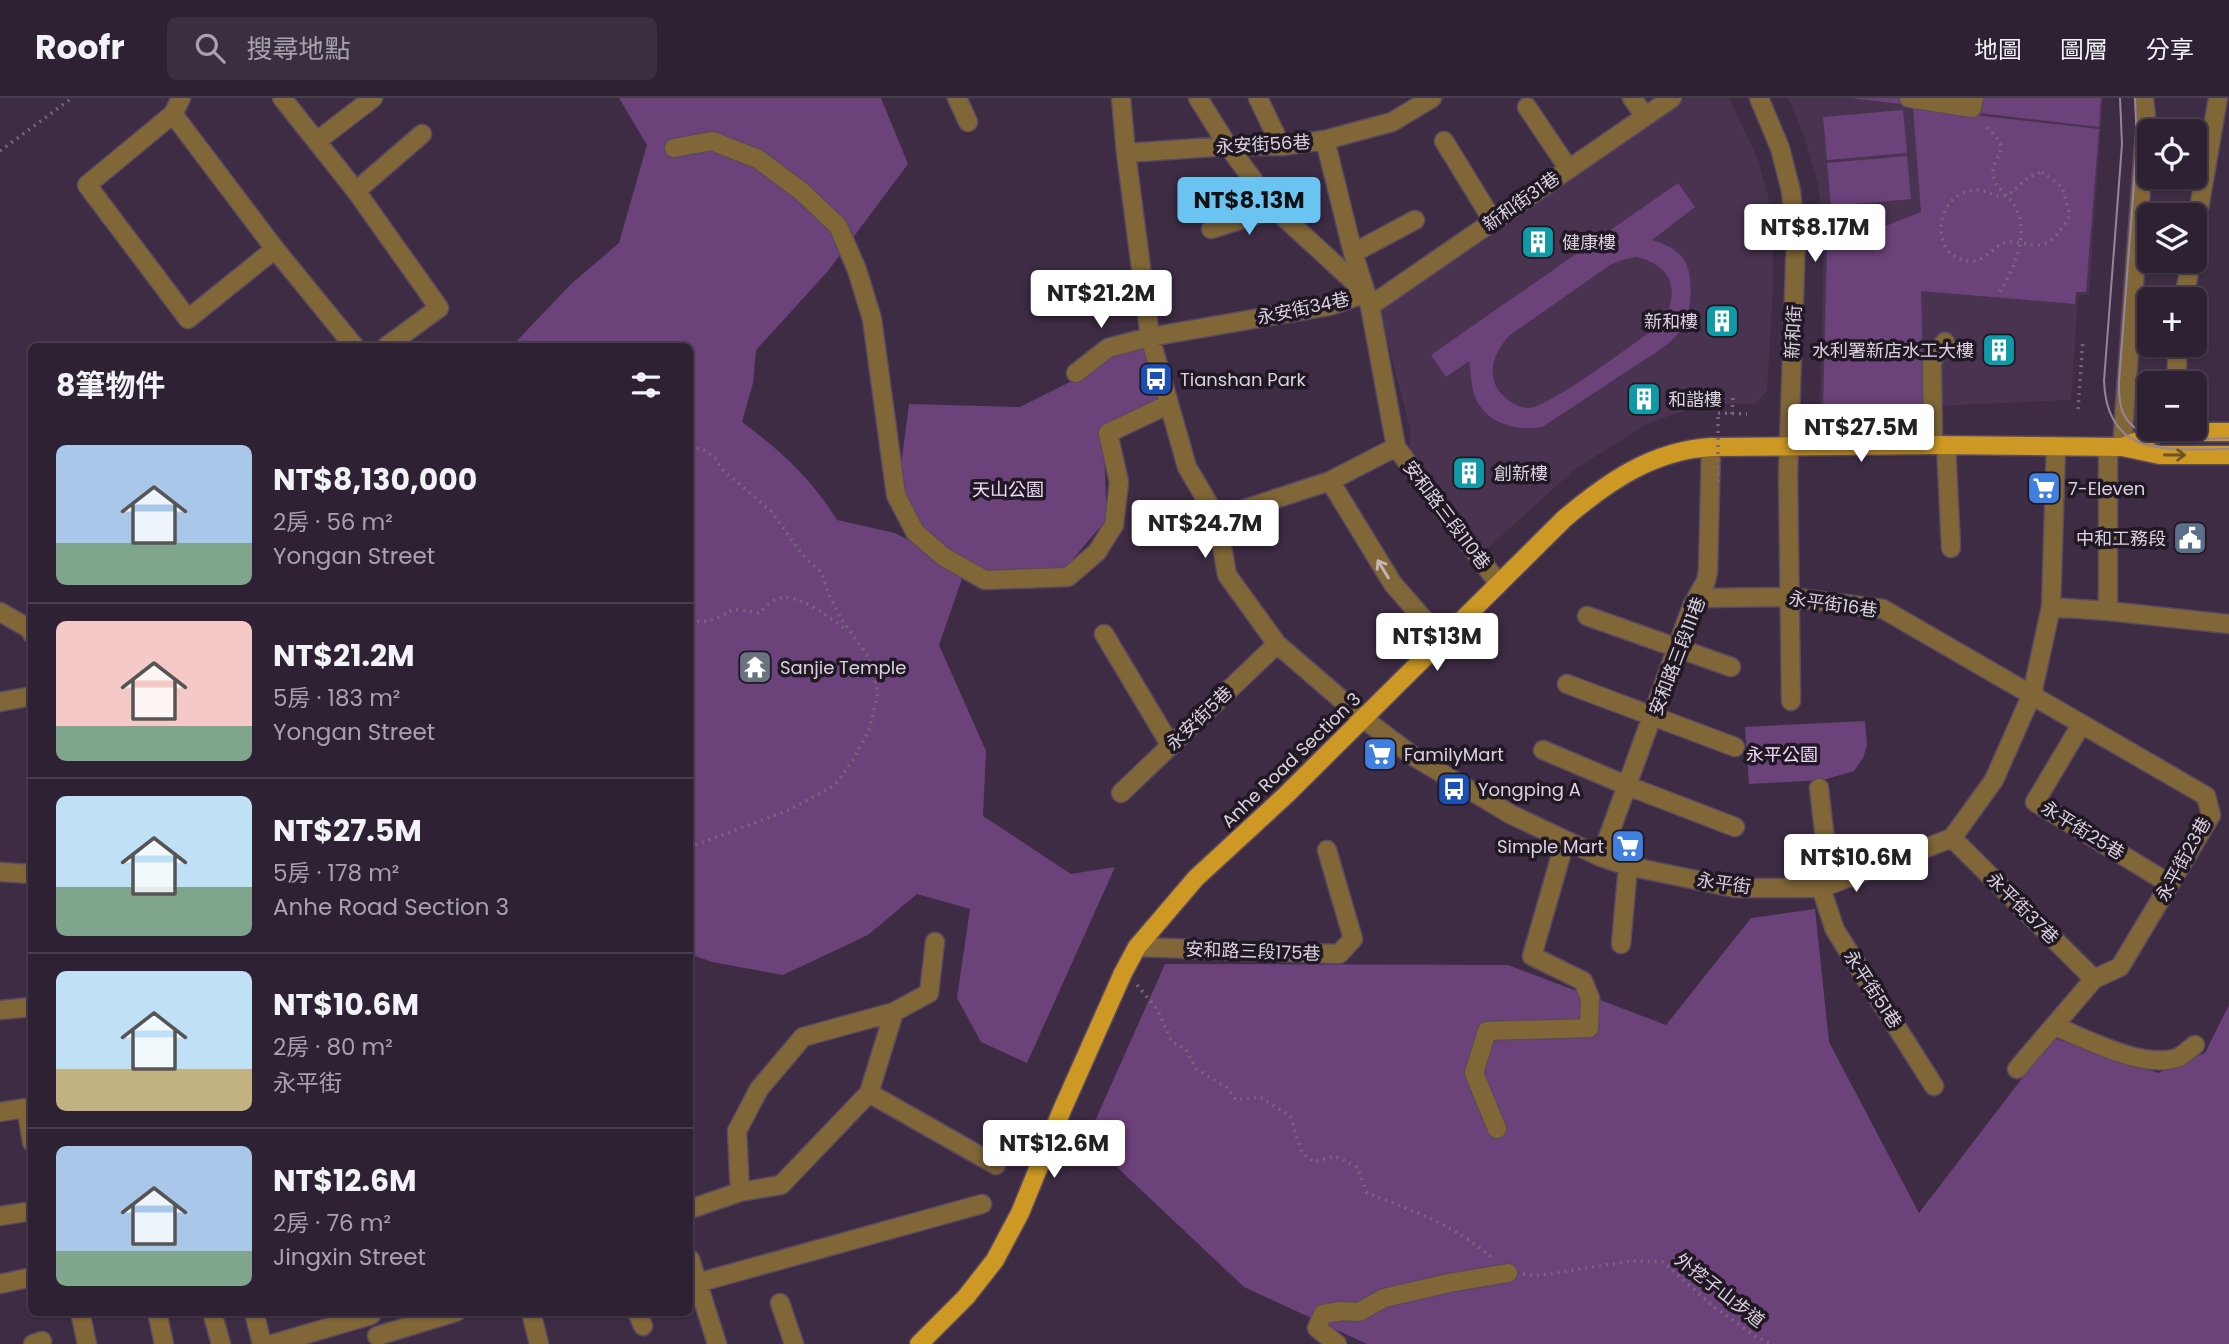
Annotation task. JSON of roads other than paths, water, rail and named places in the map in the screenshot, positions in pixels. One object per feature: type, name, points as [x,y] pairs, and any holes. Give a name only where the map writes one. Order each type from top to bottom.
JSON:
[{"type":"main road","name":"Anhe Road Section 3","points":[[2207,431],[2229,432]]},
{"type":"main road","name":"Anhe Road Section 3","points":[[2115,447],[2137,440]]},
{"type":"main road","name":"Anhe Road Section 3","points":[[919,1344],[966,1297],[1001,1248],[1020,1213],[1123,972],[1137,947],[1196,878],[1286,796],[1565,518],[1625,472],[1655,458],[1687,449],[1711,447],[2115,447],[2160,455],[2229,455]]},
{"type":"street","points":[[282,98],[356,191],[439,308],[391,343]]},
{"type":"street","points":[[317,141],[373,98]]},
{"type":"street","points":[[957,98],[968,122]]},
{"type":"street","points":[[1121,98],[1150,337],[1187,467],[1217,518],[1330,481],[1396,447],[1368,300],[1353,253],[1325,141]]},
{"type":"street","name":"永安街34巷","points":[[1198,98],[1228,146],[1275,209],[1368,300]]},
{"type":"street","points":[[1258,98],[1281,146]]},
{"type":"street","name":"永安街56巷","points":[[1126,153],[1228,146],[1281,146],[1325,141],[1392,122],[1432,98]]},
{"type":"street","points":[[1632,98],[1645,116]]},
{"type":"street","name":"新和街31巷","points":[[1368,300],[1493,221],[1672,98]]},
{"type":"street","points":[[1909,98],[1972,108],[1974,98]]},
{"type":"street","points":[[2108,611],[2115,447],[2146,118],[2144,98]]},
{"type":"street","points":[[2200,203],[2218,98]]},
{"type":"street","name":"新和街","points":[[1766,101],[1791,191],[1796,237],[1789,446],[1791,701]]},
{"type":"street","points":[[275,248],[188,319],[87,185],[177,106],[275,248],[352,343]]},
{"type":"street","points":[[1527,107],[1568,168]]},
{"type":"street","points":[[356,191],[422,134]]},
{"type":"street","points":[[674,148],[712,141],[758,159],[801,191],[838,226],[857,270],[872,319],[896,495],[915,532],[944,556],[985,580],[1068,577],[1097,552],[1114,525],[1119,482],[1108,433],[1169,404]]},
{"type":"street","points":[[1444,141],[1493,221]]},
{"type":"street","points":[[1211,229],[1275,209]]},
{"type":"street","points":[[1353,253],[1415,220]]},
{"type":"street","name":"永安街34巷","points":[[1076,373],[1108,348],[1150,337],[1368,300]]},
{"type":"street","points":[[1945,342],[1934,355],[1932,364],[1951,548]]},
{"type":"street","name":"安和路三段110巷","points":[[1396,447],[1499,584]]},
{"type":"street","name":"安和路三段111巷","points":[[1601,857],[1697,598],[1706,581],[1711,447]]},
{"type":"street","points":[[1952,838],[1994,780],[2032,694],[2050,607],[2056,447]]},
{"type":"street","points":[[1330,481],[1393,584],[1442,640]]},
{"type":"street","name":"永平街","points":[[1217,518],[1227,575],[1277,644],[1364,719],[1413,756],[1510,814],[1601,857],[1628,866],[1735,888],[1825,885],[1952,838]]},
{"type":"street","name":"永平街16巷","points":[[1697,598],[1790,597],[1883,609],[2032,694]]},
{"type":"street","points":[[2050,607],[2229,624]]},
{"type":"street","points":[[0,612],[28,628]]},
{"type":"street","points":[[1587,616],[1731,667]]},
{"type":"street","points":[[1104,634],[1171,746]]},
{"type":"street","name":"永安街5巷","points":[[1121,793],[1277,644]]},
{"type":"street","points":[[1567,684],[1735,747]]},
{"type":"street","name":"永平街23巷","points":[[2017,1069],[2094,979],[2120,967],[2211,815],[2206,796],[2032,694]]},
{"type":"street","points":[[0,702],[28,697]]},
{"type":"street","name":"永平街25巷","points":[[2081,725],[2035,802],[2170,884]]},
{"type":"street","points":[[1543,750],[1735,827]]},
{"type":"street","name":"永平街51巷","points":[[1819,788],[1825,885],[1835,930],[1934,1086]]},
{"type":"street","name":"永平街37巷","points":[[1952,838],[2094,979]]},
{"type":"street","points":[[1497,1129],[1474,1073],[1487,1031],[1589,1028],[1590,998],[1583,981],[1532,956],[1565,841]]},
{"type":"street","name":"安和路三段175巷","points":[[1137,947],[1339,954],[1353,939],[1328,850]]},
{"type":"street","points":[[1621,944],[1628,866]]},
{"type":"street","points":[[0,872],[28,874]]},
{"type":"street","points":[[740,1192],[737,1131],[759,1089],[803,1037],[894,1012],[929,993],[935,942]]},
{"type":"street","points":[[0,1010],[28,1007]]},
{"type":"street","points":[[693,1208],[740,1192],[781,1185],[869,1093],[894,1012]]},
{"type":"street","points":[[2054,1026],[2137,1058],[2178,1058],[2195,1045]]},
{"type":"street","points":[[869,1093],[996,1165]]},
{"type":"street","points":[[0,1112],[28,1112]]},
{"type":"street","points":[[697,1283],[982,1204]]},
{"type":"street","points":[[0,1216],[28,1212]]},
{"type":"street","points":[[693,1269],[717,1344]]},
{"type":"street","points":[[1337,1344],[1317,1328],[1323,1314],[1359,1312],[1384,1298],[1508,1273]]},
{"type":"street","points":[[0,1284],[28,1278]]},
{"type":"street","points":[[780,1303],[794,1344]]},
{"type":"street","points":[[81,1316],[87,1344]]},
{"type":"street","points":[[158,1316],[164,1344]]},
{"type":"street","points":[[213,1316],[221,1344]]},
{"type":"street","points":[[255,1316],[262,1344]]},
{"type":"street","points":[[273,1344],[364,1316]]},
{"type":"street","points":[[371,1316],[378,1340],[445,1316]]},
{"type":"street","points":[[532,1316],[539,1344]]},
{"type":"tram line","points":[[2120,98],[2122,144],[2104,381],[2108,407],[2116,425],[2129,437],[2146,445],[2164,448],[2229,449]]},
{"type":"tram line","points":[[2135,98],[2137,144],[2119,382],[2121,407],[2132,426],[2157,437],[2187,440],[2229,438]]},
{"type":"place","name":"健康樓","points":[[1538,242]]},
{"type":"place","name":"新和樓","points":[[1722,321]]},
{"type":"place","name":"水利署新店水工大樓","points":[[1999,350]]},
{"type":"place","name":"Tianshan Park","points":[[1156,379]]},
{"type":"place","name":"和諧樓","points":[[1644,399]]},
{"type":"place","name":"創新樓","points":[[1469,473]]},
{"type":"place","name":"7-Eleven","points":[[2044,488]]},
{"type":"place","name":"中和工務段","points":[[2190,538]]},
{"type":"place","name":"Sanjie Temple","points":[[755,667]]},
{"type":"place","name":"FamilyMart","points":[[1380,754]]},
{"type":"place","name":"Yongping A","points":[[1454,789]]},
{"type":"place","name":"Simple Mart","points":[[1628,846]]},
{"type":"park label","name":"天山公園","points":[[1008,489]]},
{"type":"park label","name":"永平公園","points":[[1782,754]]}]
